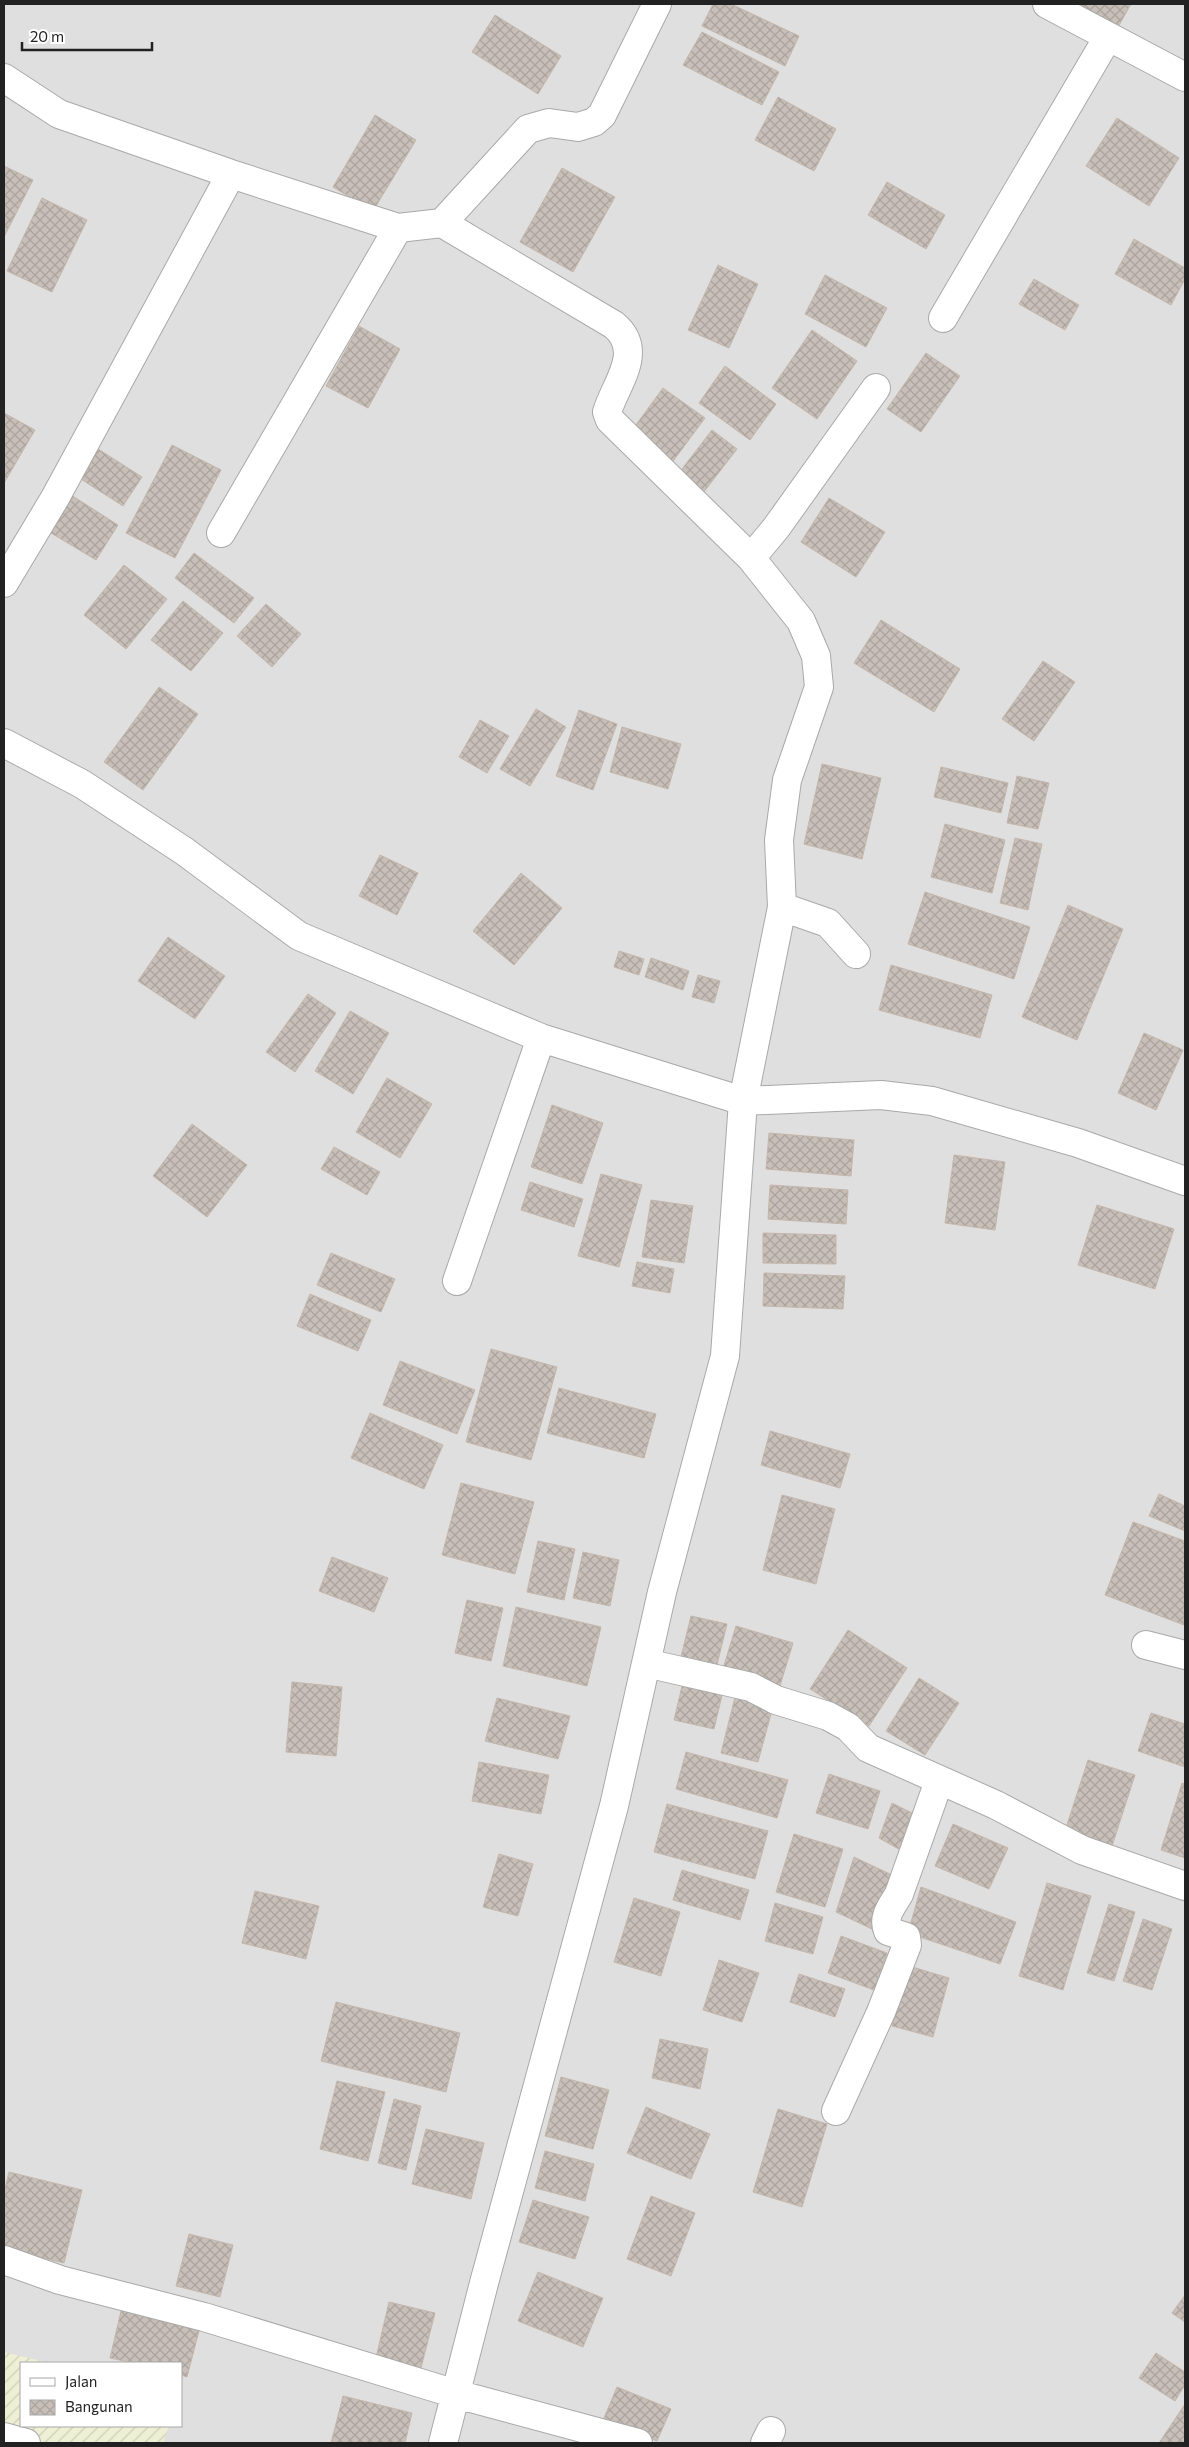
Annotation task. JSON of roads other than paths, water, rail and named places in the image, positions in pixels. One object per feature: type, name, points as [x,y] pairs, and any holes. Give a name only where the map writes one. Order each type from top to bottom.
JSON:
[{"type":"street","points":[[442,223],[528,129],[549,123],[578,127],[594,122],[602,115],[657,4]]},
{"type":"street","points":[[1047,4],[1185,77]]},
{"type":"street","points":[[943,318],[1108,36]]},
{"type":"street","points":[[4,78],[59,114],[231,174],[398,228],[442,223],[614,325],[624,334],[628,342],[628,358],[621,382],[607,412],[610,420],[751,558],[801,621],[816,656],[819,687],[787,780],[779,840],[782,907],[743,1101],[725,1356],[662,1592],[612,1816],[443,2443]]},
{"type":"street","points":[[4,583],[55,498],[231,174]]},
{"type":"street","points":[[221,533],[398,228]]},
{"type":"street","points":[[751,558],[776,528],[876,388]]},
{"type":"street","points":[[4,743],[82,784],[184,851],[299,936],[541,1038],[743,1101],[881,1095],[932,1102],[1078,1143],[1185,1182]]},
{"type":"street","points":[[782,907],[828,923],[856,954]]},
{"type":"street","points":[[457,1281],[541,1038]]},
{"type":"street","points":[[1146,1645],[1185,1655]]},
{"type":"street","points":[[646,1663],[751,1687],[776,1700],[828,1716],[848,1727],[868,1748],[996,1806],[1082,1850],[1185,1886]]},
{"type":"street","points":[[836,2111],[881,2012],[906,1946],[906,1937],[888,1931],[885,1921],[889,1909],[899,1894],[939,1780]]},
{"type":"street","points":[[4,2260],[60,2280],[204,2317],[456,2394],[638,2443]]},
{"type":"street","points":[[4,2437],[26,2443]]}]
